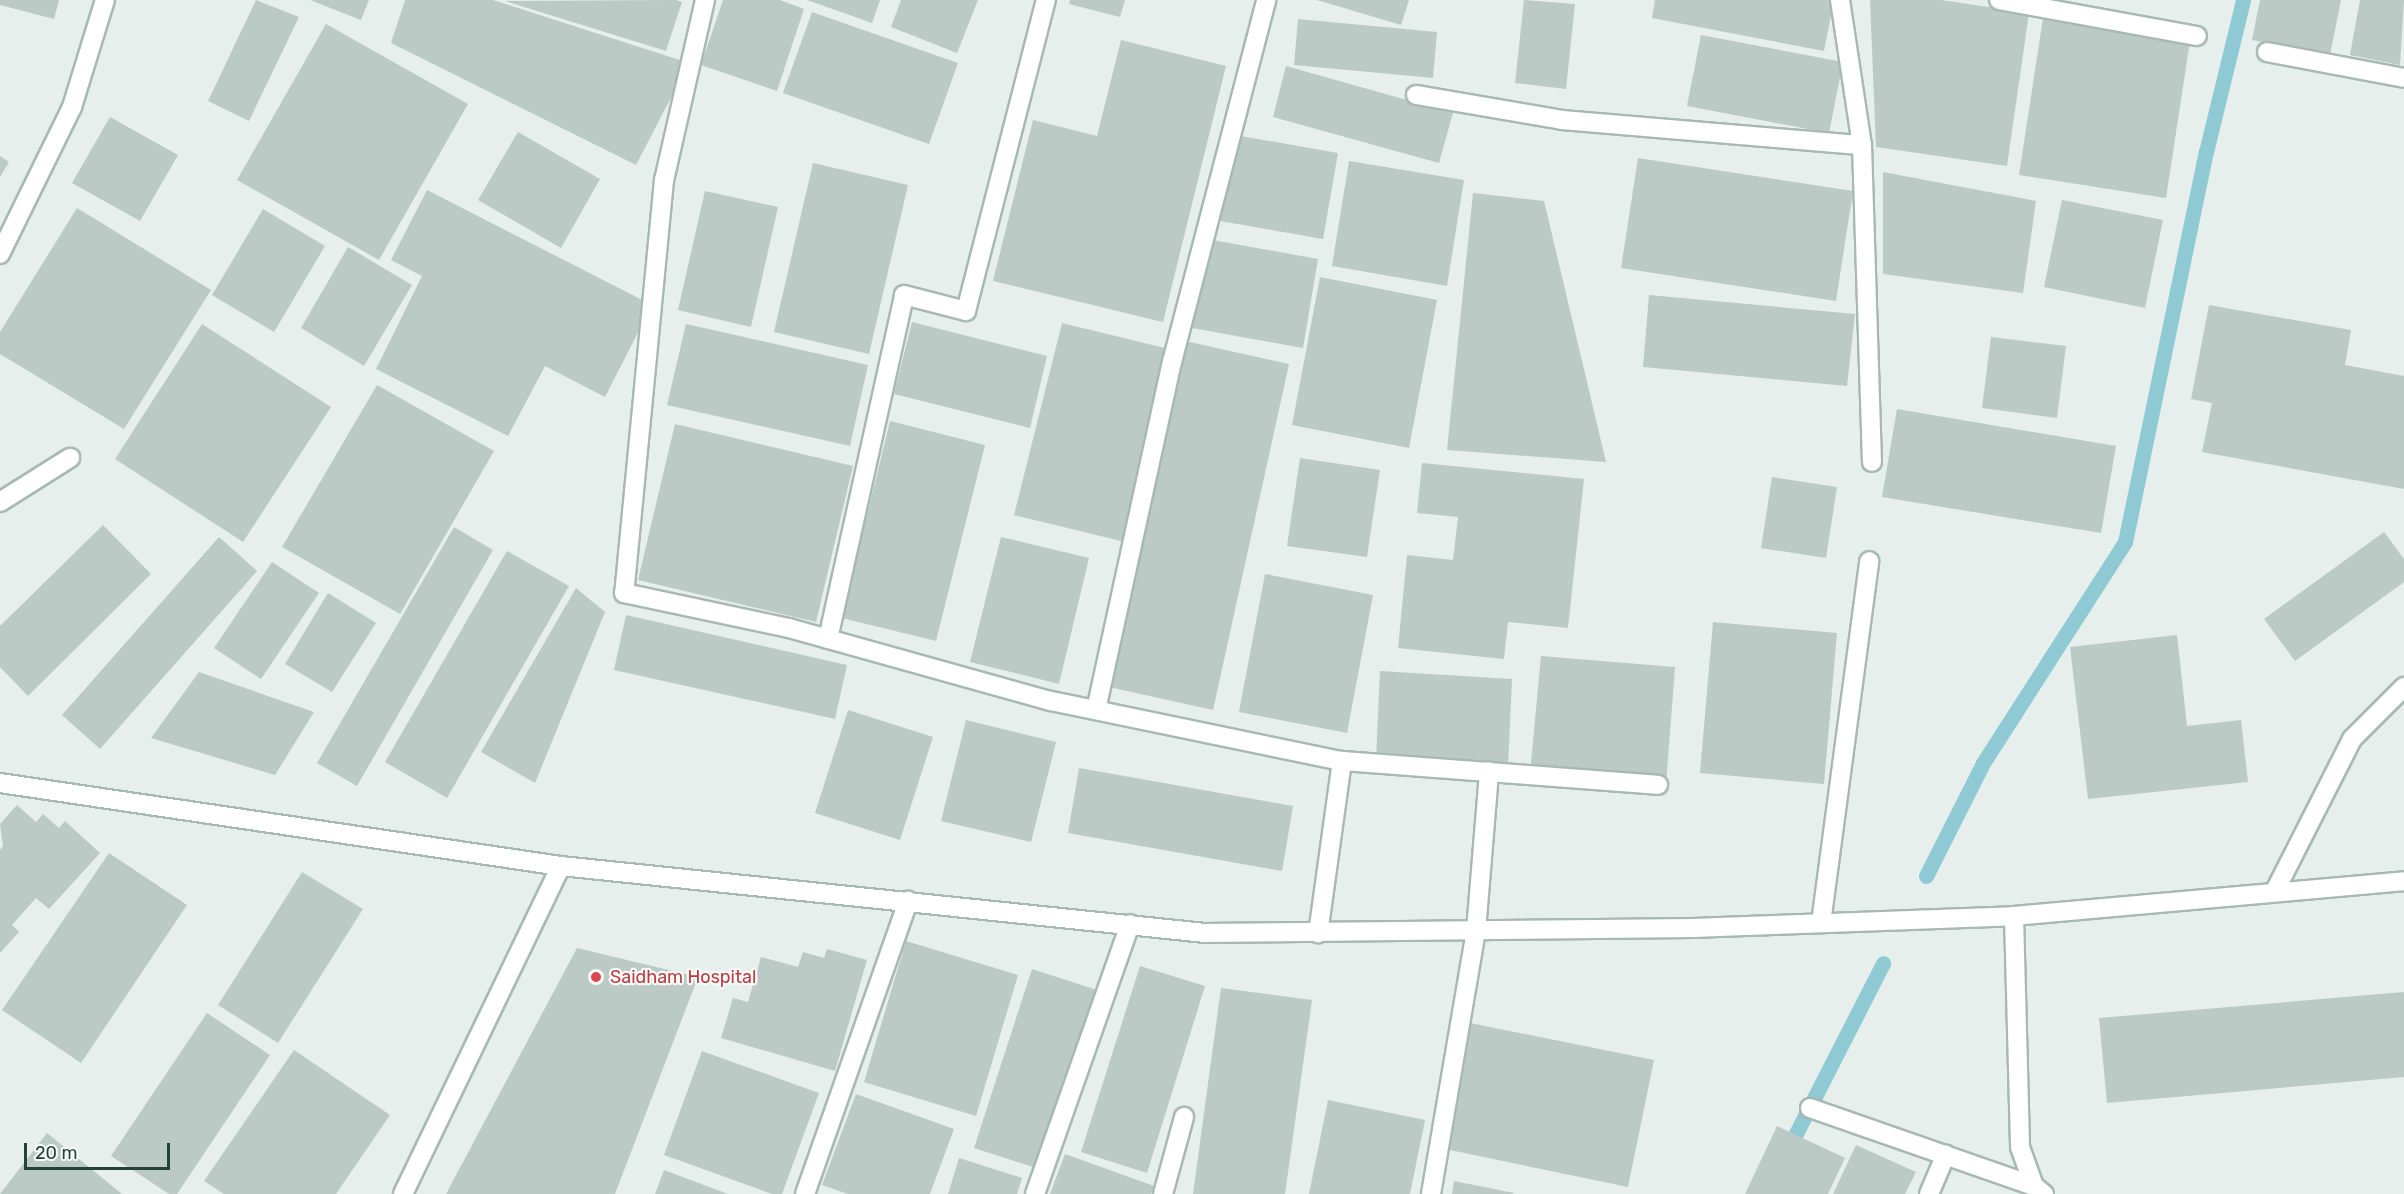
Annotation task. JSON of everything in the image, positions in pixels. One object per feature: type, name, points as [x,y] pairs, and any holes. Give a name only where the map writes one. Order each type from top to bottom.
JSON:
[{"type":"street","points":[[0,254],[72,107],[105,0]]},
{"type":"street","points":[[705,0],[664,180],[624,593],[828,639],[1051,701],[1342,761],[1658,785]]},
{"type":"street","points":[[828,639],[904,296],[966,311],[1046,0]]},
{"type":"street","points":[[1096,710],[1172,362],[1266,0]]},
{"type":"street","points":[[1840,0],[1862,145],[1872,462]]},
{"type":"street","points":[[1999,0],[2197,36]]},
{"type":"street","points":[[2267,52],[2404,78]]},
{"type":"street","points":[[1416,95],[1562,120],[1862,145]]},
{"type":"street","points":[[0,502],[70,458]]},
{"type":"street","points":[[1821,923],[1869,561]]},
{"type":"street","points":[[2275,891],[2352,739],[2404,687]]},
{"type":"street","points":[[1318,933],[1342,761]]},
{"type":"street","points":[[1431,1194],[1476,931],[1489,772]]},
{"type":"street","points":[[0,783],[561,866],[1205,933],[1476,931],[2014,916],[2404,881]]},
{"type":"street","points":[[403,1194],[561,866]]},
{"type":"street","points":[[805,1194],[908,901]]},
{"type":"street","points":[[2014,916],[2020,1147],[2039,1190]]},
{"type":"street","points":[[1035,1194],[1130,924]]},
{"type":"street","points":[[1810,1108],[1946,1154],[2039,1190]]},
{"type":"street","points":[[1163,1194],[1184,1117]]},
{"type":"street","points":[[1929,1194],[1946,1154]]},
{"type":"building","points":[[0,0],[59,0],[54,19],[0,5]]},
{"type":"building","points":[[256,0],[299,17],[249,121],[208,101]]},
{"type":"building","points":[[310,0],[369,0],[361,20]]},
{"type":"building","points":[[405,0],[493,0],[689,63],[636,165],[391,43]]},
{"type":"building","points":[[676,0],[682,2],[666,51],[505,1]]},
{"type":"building","points":[[723,0],[780,0],[804,9],[777,91],[701,65]]},
{"type":"building","points":[[807,0],[880,0],[872,23]]},
{"type":"building","points":[[901,0],[978,0],[957,53],[891,27]]},
{"type":"building","points":[[1070,0],[1125,0],[1120,17],[1069,4]]},
{"type":"building","points":[[1317,0],[1409,0],[1401,25]]},
{"type":"building","points":[[1524,0],[1575,4],[1566,89],[1515,83]]},
{"type":"building","points":[[1655,0],[1834,0],[1824,51],[1652,18]]},
{"type":"building","points":[[1870,0],[1941,0],[2029,13],[2007,166],[1876,147]]},
{"type":"building","points":[[2260,0],[2341,0],[2330,55],[2252,40]]},
{"type":"building","points":[[2360,0],[2404,0],[2400,65],[2350,55]]},
{"type":"building","points":[[812,12],[958,63],[929,144],[783,93]]},
{"type":"building","points":[[2043,18],[2190,41],[2166,198],[2019,175]]},
{"type":"building","points":[[1298,19],[1437,32],[1433,78],[1294,65]]},
{"type":"building","points":[[326,24],[468,104],[379,260],[237,180]]},
{"type":"building","points":[[1701,35],[1843,62],[1829,133],[1687,106]]},
{"type":"building","points":[[1121,40],[1226,66],[1163,322],[993,281],[1033,120],[1097,136]]},
{"type":"building","points":[[1286,66],[1453,113],[1439,163],[1273,117]]},
{"type":"building","points":[[110,117],[178,155],[140,221],[72,183]]},
{"type":"building","points":[[518,132],[600,179],[561,248],[478,200]]},
{"type":"building","points":[[1235,135],[1338,153],[1323,239],[1220,221]]},
{"type":"building","points":[[0,156],[9,162],[0,177]]},
{"type":"building","points":[[1638,158],[1853,191],[1836,301],[1621,268]]},
{"type":"building","points":[[1349,161],[1464,180],[1447,286],[1332,266]]},
{"type":"building","points":[[813,163],[908,185],[869,354],[774,332]]},
{"type":"building","points":[[1883,172],[2036,201],[2023,293],[1883,274]]},
{"type":"building","points":[[427,190],[652,305],[605,397],[545,366],[508,436],[376,369],[422,276],[391,260]]},
{"type":"building","points":[[705,191],[778,207],[751,327],[678,310]]},
{"type":"building","points":[[1473,193],[1544,201],[1606,462],[1447,450]]},
{"type":"building","points":[[2062,200],[2163,220],[2145,308],[2044,287]]},
{"type":"building","points":[[77,208],[211,290],[124,429],[0,354],[0,332]]},
{"type":"building","points":[[263,209],[325,246],[274,332],[212,295]]},
{"type":"building","points":[[1207,239],[1318,259],[1303,348],[1192,328]]},
{"type":"building","points":[[348,247],[412,285],[364,366],[301,328]]},
{"type":"building","points":[[1320,277],[1437,300],[1409,448],[1292,425]]},
{"type":"building","points":[[1649,295],[1855,314],[1847,386],[1643,367]]},
{"type":"building","points":[[2209,305],[2351,330],[2345,365],[2404,376],[2404,489],[2202,452],[2212,403],[2191,399]]},
{"type":"building","points":[[912,322],[1047,356],[1030,428],[894,394]]},
{"type":"building","points":[[1062,323],[1173,350],[1125,542],[1014,515]]},
{"type":"building","points":[[202,324],[331,407],[243,542],[115,459]]},
{"type":"building","points":[[686,324],[868,365],[850,446],[667,405]]},
{"type":"building","points":[[1991,337],[2066,346],[2057,418],[1982,408]]},
{"type":"building","points":[[1185,341],[1289,364],[1213,710],[1109,687]]},
{"type":"building","points":[[377,385],[494,451],[400,614],[282,547]]},
{"type":"building","points":[[1897,409],[2116,446],[2101,533],[1882,497]]},
{"type":"building","points":[[890,421],[985,445],[936,641],[842,618]]},
{"type":"building","points":[[675,424],[853,466],[816,622],[638,580]]},
{"type":"building","points":[[1300,458],[1380,470],[1367,557],[1287,546]]},
{"type":"building","points":[[1422,463],[1584,479],[1568,628],[1508,622],[1504,659],[1398,648],[1407,555],[1453,560],[1458,517],[1417,513]]},
{"type":"building","points":[[1772,477],[1837,487],[1826,558],[1761,548]]},
{"type":"building","points":[[103,525],[151,574],[28,696],[0,667],[0,626]]},
{"type":"building","points":[[454,527],[493,550],[357,786],[317,763]]},
{"type":"building","points":[[2384,532],[2404,559],[2404,582],[2295,661],[2264,619]]},
{"type":"building","points":[[219,537],[257,571],[100,749],[62,715]]},
{"type":"building","points":[[1001,537],[1089,558],[1059,684],[970,662]]},
{"type":"building","points":[[507,551],[569,586],[447,798],[385,762]]},
{"type":"building","points":[[272,562],[319,593],[261,679],[214,648]]},
{"type":"building","points":[[1265,574],[1373,595],[1347,733],[1239,712]]},
{"type":"building","points":[[576,588],[605,612],[535,783],[481,752]]},
{"type":"building","points":[[328,593],[376,623],[332,692],[285,664]]},
{"type":"building","points":[[626,615],[847,665],[835,719],[614,670]]},
{"type":"building","points":[[1713,622],[1837,633],[1824,784],[1700,773]]},
{"type":"building","points":[[2177,635],[2187,726],[2241,720],[2248,782],[2088,799],[2070,647]]},
{"type":"building","points":[[1541,656],[1675,667],[1666,785],[1530,773]]},
{"type":"building","points":[[1380,671],[1512,679],[1508,766],[1376,759]]},
{"type":"building","points":[[199,672],[314,712],[275,775],[151,738]]},
{"type":"building","points":[[848,710],[933,737],[900,840],[815,813]]},
{"type":"building","points":[[966,720],[1056,742],[1031,842],[941,821]]},
{"type":"building","points":[[1079,768],[1293,806],[1282,871],[1068,833]]},
{"type":"building","points":[[17,805],[36,822],[43,814],[59,828],[65,821],[100,853],[49,909],[36,898],[12,925],[19,932],[0,953],[0,850],[3,846],[0,824]]},
{"type":"building","points":[[109,853],[187,905],[81,1063],[2,1010]]},
{"type":"building","points":[[302,872],[363,909],[278,1043],[218,1005]]},
{"type":"building","points":[[906,941],[1018,975],[976,1116],[864,1082]]},
{"type":"building","points":[[577,948],[698,977],[615,1194],[446,1194]]},
{"type":"building","points":[[827,949],[867,960],[835,1071],[721,1038],[733,998],[748,1002],[761,957],[798,967],[803,952],[824,958]]},
{"type":"building","points":[[1140,966],[1205,986],[1147,1173],[1081,1152]]},
{"type":"building","points":[[1032,969],[1097,990],[1039,1169],[974,1148]]},
{"type":"building","points":[[1221,988],[1312,1000],[1285,1194],[1193,1194]]},
{"type":"building","points":[[2404,992],[2404,1077],[2107,1103],[2099,1018]]},
{"type":"building","points":[[207,1013],[270,1055],[177,1194],[169,1194],[111,1156]]},
{"type":"building","points":[[1470,1023],[1654,1060],[1628,1187],[1445,1149]]},
{"type":"building","points":[[294,1050],[390,1115],[336,1194],[224,1194],[204,1181]]},
{"type":"building","points":[[702,1051],[819,1093],[782,1194],[772,1194],[664,1155]]},
{"type":"building","points":[[856,1094],[954,1129],[930,1194],[848,1194],[822,1185]]},
{"type":"building","points":[[1328,1100],[1425,1120],[1410,1194],[1309,1194]]},
{"type":"building","points":[[1777,1126],[1845,1158],[1828,1194],[1745,1194]]},
{"type":"building","points":[[47,1133],[122,1194],[0,1194]]},
{"type":"building","points":[[1856,1145],[1916,1172],[1905,1194],[1833,1194]]},
{"type":"building","points":[[1065,1154],[1154,1186],[1151,1194],[1050,1194]]},
{"type":"building","points":[[959,1158],[1022,1178],[1017,1194],[948,1194]]},
{"type":"building","points":[[664,1170],[728,1194],[655,1194]]},
{"type":"building","points":[[1454,1181],[1514,1193],[1452,1194]]},
{"type":"waterway","points":[[1926,876],[1983,763],[2125,542],[2206,152],[2243,0]]},
{"type":"waterway","points":[[1787,1151],[1883,963]]},
{"type":"place","name":"Saidham Hospital","points":[[596,977]]}]
